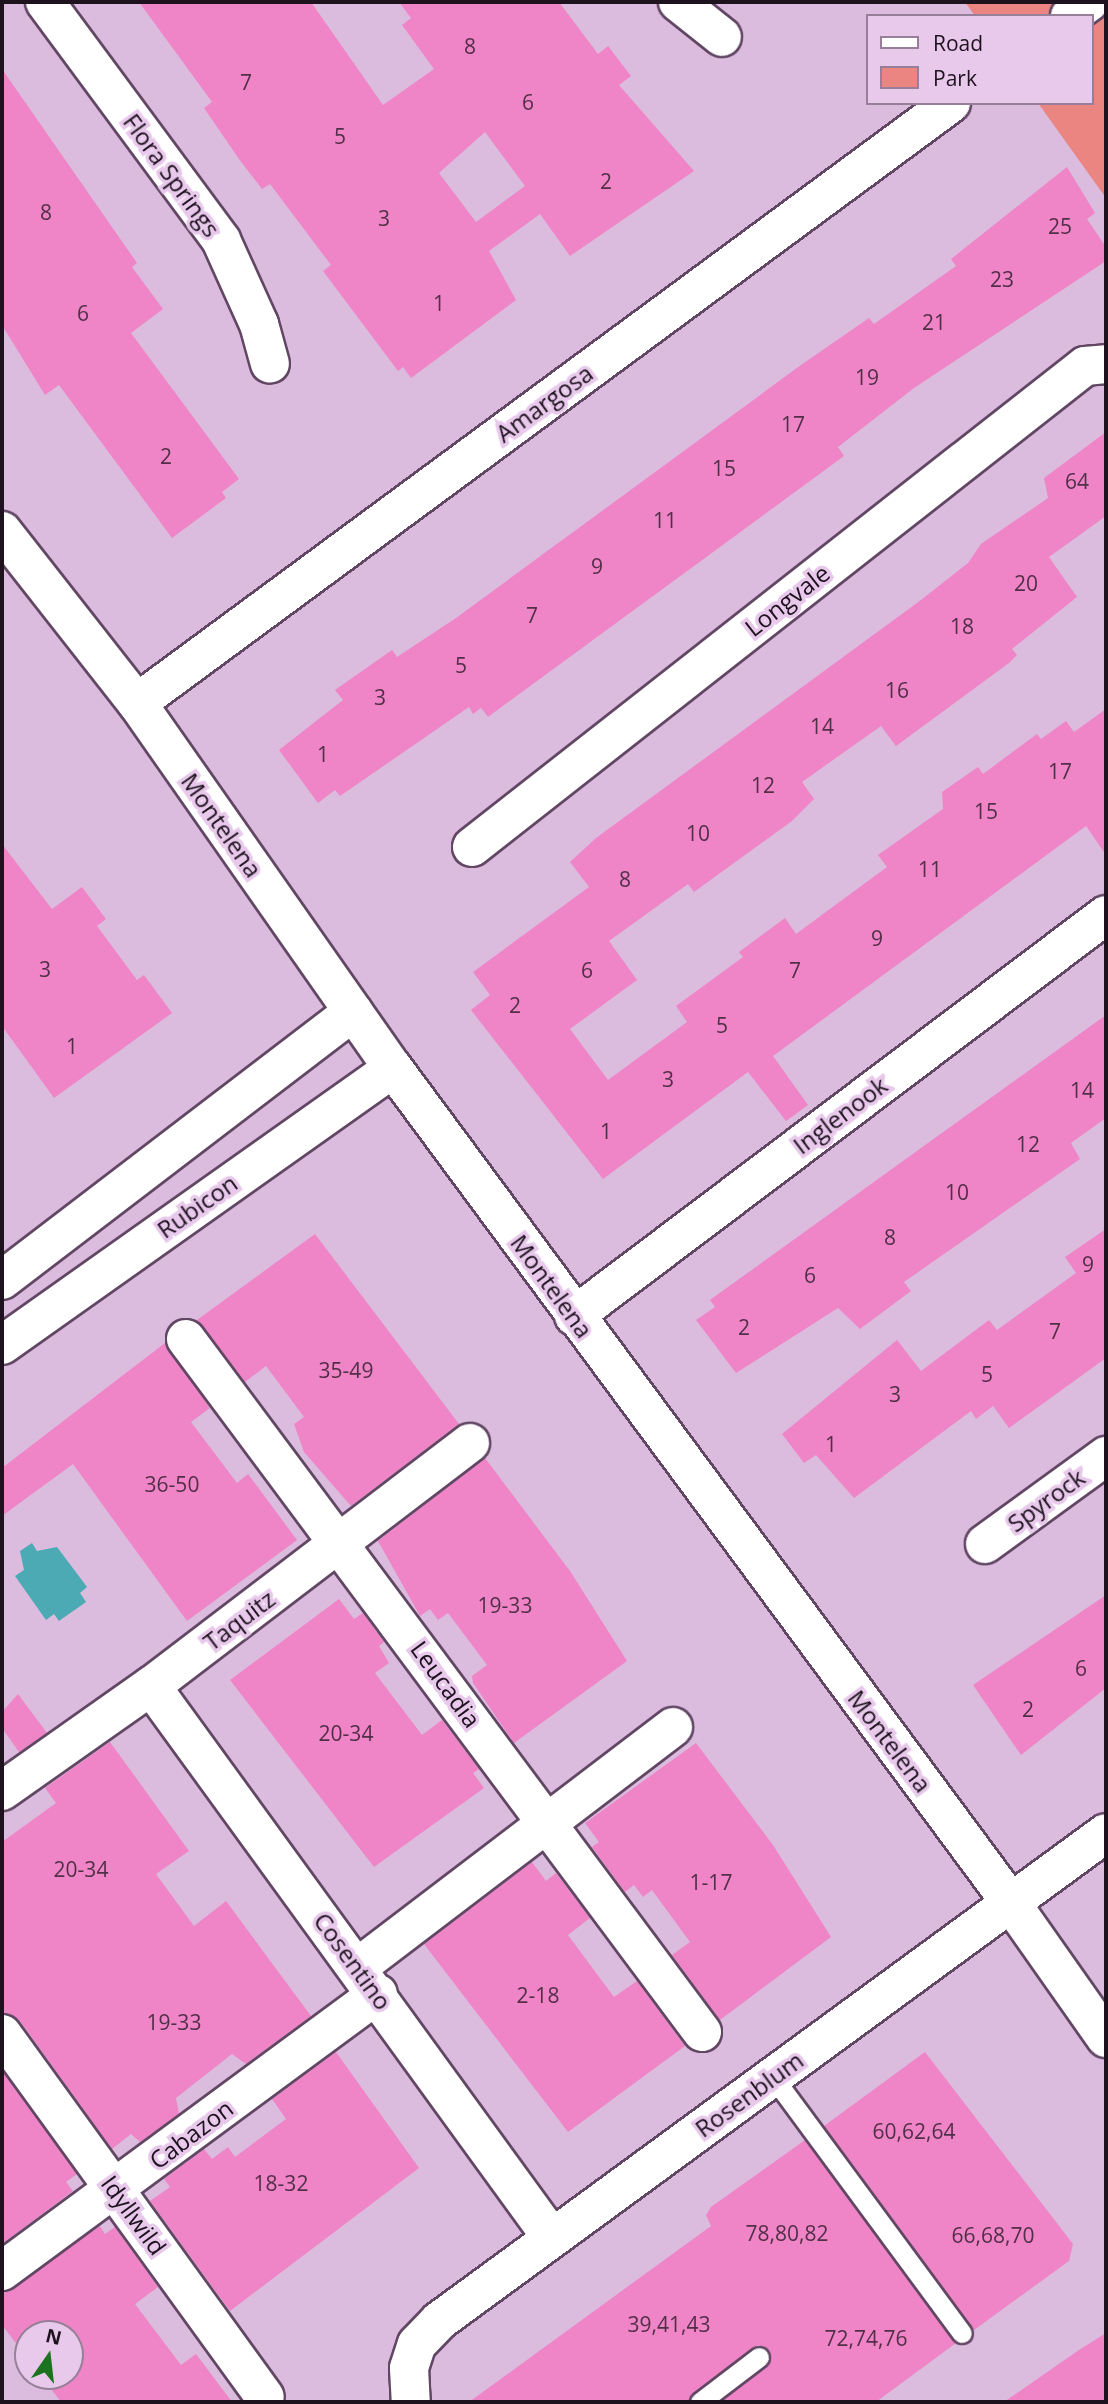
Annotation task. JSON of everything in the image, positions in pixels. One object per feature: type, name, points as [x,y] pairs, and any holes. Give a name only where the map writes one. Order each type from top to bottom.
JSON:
[{"type":"street","name":"Flora Springs","points":[[46,2],[221,240],[260,324],[270,364]]},
{"type":"street","points":[[678,2],[722,37]]},
{"type":"street","points":[[1073,14],[1089,2]]},
{"type":"street","name":"Amargosa","points":[[137,703],[948,105]]},
{"type":"street","name":"Longvale","points":[[472,847],[1085,366],[1106,364]]},
{"type":"street","name":"Montelena","points":[[2,531],[137,703],[393,1068],[1010,1903],[1106,2038]]},
{"type":"street","name":"Inglenook","points":[[574,1315],[1106,915]]},
{"type":"street","points":[[2,1280],[353,1012]]},
{"type":"street","name":"Rubicon","points":[[2,1345],[393,1068]]},
{"type":"street","name":"Leucadia","points":[[186,1339],[342,1543],[702,2032]]},
{"type":"street","name":"Taquitz","points":[[2,1791],[151,1686],[470,1443]]},
{"type":"street","name":"Spyrock","points":[[985,1544],[1106,1456]]},
{"type":"street","name":"Cosentino","points":[[151,1686],[368,1980],[552,2238]]},
{"type":"street","name":"Cabazon","points":[[2,2271],[115,2190],[368,1980],[547,1823],[673,1727]]},
{"type":"street","name":"Rosenblum","points":[[410,2385],[417,2344],[439,2321],[1106,1833]]},
{"type":"street","name":"Idyllwild","points":[[2,2034],[265,2397]]},
{"type":"lane","points":[[773,2077],[962,2333]]},
{"type":"lane","points":[[700,2402],[759,2357]]},
{"type":"green space","points":[[965,2],[1106,2],[1106,198],[1039,105],[1094,105],[1094,14],[974,14]]},
{"type":"shaded area","points":[[32,1543],[37,1551],[57,1547],[87,1587],[80,1593],[86,1602],[59,1621],[54,1614],[46,1620],[15,1576],[24,1570],[20,1551]]},
{"type":"building","points":[[139,2],[311,2],[383,105],[434,69],[402,25],[411,18],[399,2],[559,2],[598,54],[608,46],[631,76],[619,85],[694,171],[570,256],[540,214],[489,251],[516,300],[411,378],[403,367],[398,371],[323,271],[331,265],[270,184],[262,189],[239,159],[204,108],[212,102]],"holes":[[[485,132],[525,186],[476,222],[439,173]]]},
{"type":"building","points":[[2,69],[137,263],[132,267],[163,309],[131,333],[239,479],[222,492],[226,498],[172,538],[59,385],[45,395],[2,325]]},
{"type":"building","points":[[1067,167],[1095,213],[1087,219],[1106,247],[1106,261],[914,388],[838,447],[844,456],[488,717],[481,708],[473,714],[469,707],[340,796],[335,790],[318,803],[279,750],[343,700],[335,690],[392,650],[397,657],[456,618],[801,365],[869,318],[874,324],[956,266],[951,259]]},
{"type":"building","points":[[1106,432],[1106,516],[1049,557],[1077,597],[1012,649],[1017,655],[1009,663],[896,746],[881,726],[802,782],[814,799],[792,821],[694,892],[688,884],[609,941],[637,980],[570,1029],[608,1080],[687,1022],[676,1006],[743,957],[739,952],[785,918],[796,934],[887,867],[878,855],[943,809],[942,792],[978,767],[983,774],[1037,734],[1041,739],[1066,721],[1074,732],[1106,709],[1106,855],[1086,826],[773,1056],[808,1105],[786,1121],[748,1072],[603,1179],[471,1010],[490,995],[473,972],[589,887],[570,862],[596,838],[968,563],[981,544],[1048,498],[1044,478]]},
{"type":"building","points":[[2,844],[52,909],[82,887],[106,919],[97,926],[137,980],[144,975],[172,1013],[54,1098],[2,1026]]},
{"type":"building","points":[[1106,1015],[1106,1118],[1071,1143],[1080,1159],[904,1282],[911,1291],[860,1329],[838,1308],[736,1373],[696,1320],[715,1307],[710,1300]]},
{"type":"building","points":[[1106,1229],[1106,1358],[1009,1428],[993,1406],[976,1419],[971,1411],[854,1498],[816,1455],[804,1463],[782,1434],[897,1340],[921,1371],[989,1320],[997,1330],[1076,1273],[1065,1257]]},
{"type":"building","points":[[315,1234],[459,1424],[351,1506],[304,1452],[294,1424],[304,1417],[266,1366],[245,1382],[197,1320]]},
{"type":"building","points":[[165,1343],[210,1408],[191,1422],[237,1483],[248,1474],[297,1540],[187,1621],[73,1464],[2,1516],[2,1468]]},
{"type":"building","points":[[485,1458],[570,1571],[627,1661],[514,1743],[473,1683],[472,1676],[487,1665],[448,1613],[438,1620],[430,1609],[420,1616],[378,1541]]},
{"type":"building","points":[[1106,1595],[1106,1688],[1021,1755],[973,1685]]},
{"type":"building","points":[[339,1599],[354,1619],[363,1613],[384,1642],[379,1646],[389,1663],[375,1673],[422,1735],[442,1720],[479,1769],[473,1773],[484,1788],[374,1867],[230,1680]]},
{"type":"building","points":[[18,1694],[47,1733],[19,1752],[2,1728],[2,1712]]},
{"type":"building","points":[[110,1742],[189,1851],[156,1874],[194,1926],[226,1901],[311,2016],[246,2064],[232,2054],[176,2098],[179,2114],[140,2142],[131,2134],[112,2149],[20,2021],[2,2012],[2,1842],[56,1803],[45,1788]]},
{"type":"building","points":[[696,1743],[773,1845],[831,1937],[720,2020],[672,1955],[690,1942],[652,1890],[643,1897],[634,1885],[625,1892],[592,1847],[599,1842],[585,1823]]},
{"type":"building","points":[[532,1862],[546,1881],[556,1873],[590,1918],[568,1935],[614,1997],[637,1981],[685,2046],[568,2132],[424,1944]]},
{"type":"building","points":[[336,2052],[419,2168],[230,2311],[150,2201],[170,2187],[164,2179],[204,2149],[212,2159],[228,2147],[235,2157],[286,2119],[272,2099]]},
{"type":"building","points":[[925,2052],[1073,2244],[1069,2261],[974,2330],[824,2126]]},
{"type":"building","points":[[2,2071],[77,2174],[66,2182],[73,2191],[2,2244]]},
{"type":"building","points":[[805,2140],[956,2343],[876,2402],[720,2402],[770,2362],[769,2350],[758,2345],[688,2402],[469,2402],[711,2226],[706,2215],[711,2207]]},
{"type":"building","points":[[100,2226],[105,2234],[115,2227],[158,2287],[135,2304],[181,2365],[196,2354],[232,2402],[61,2402],[52,2390],[84,2390],[84,2320],[14,2320],[14,2341],[2,2325],[2,2292]]},
{"type":"building","points":[[1106,2333],[1106,2402],[1004,2402],[1079,2350]]}]
